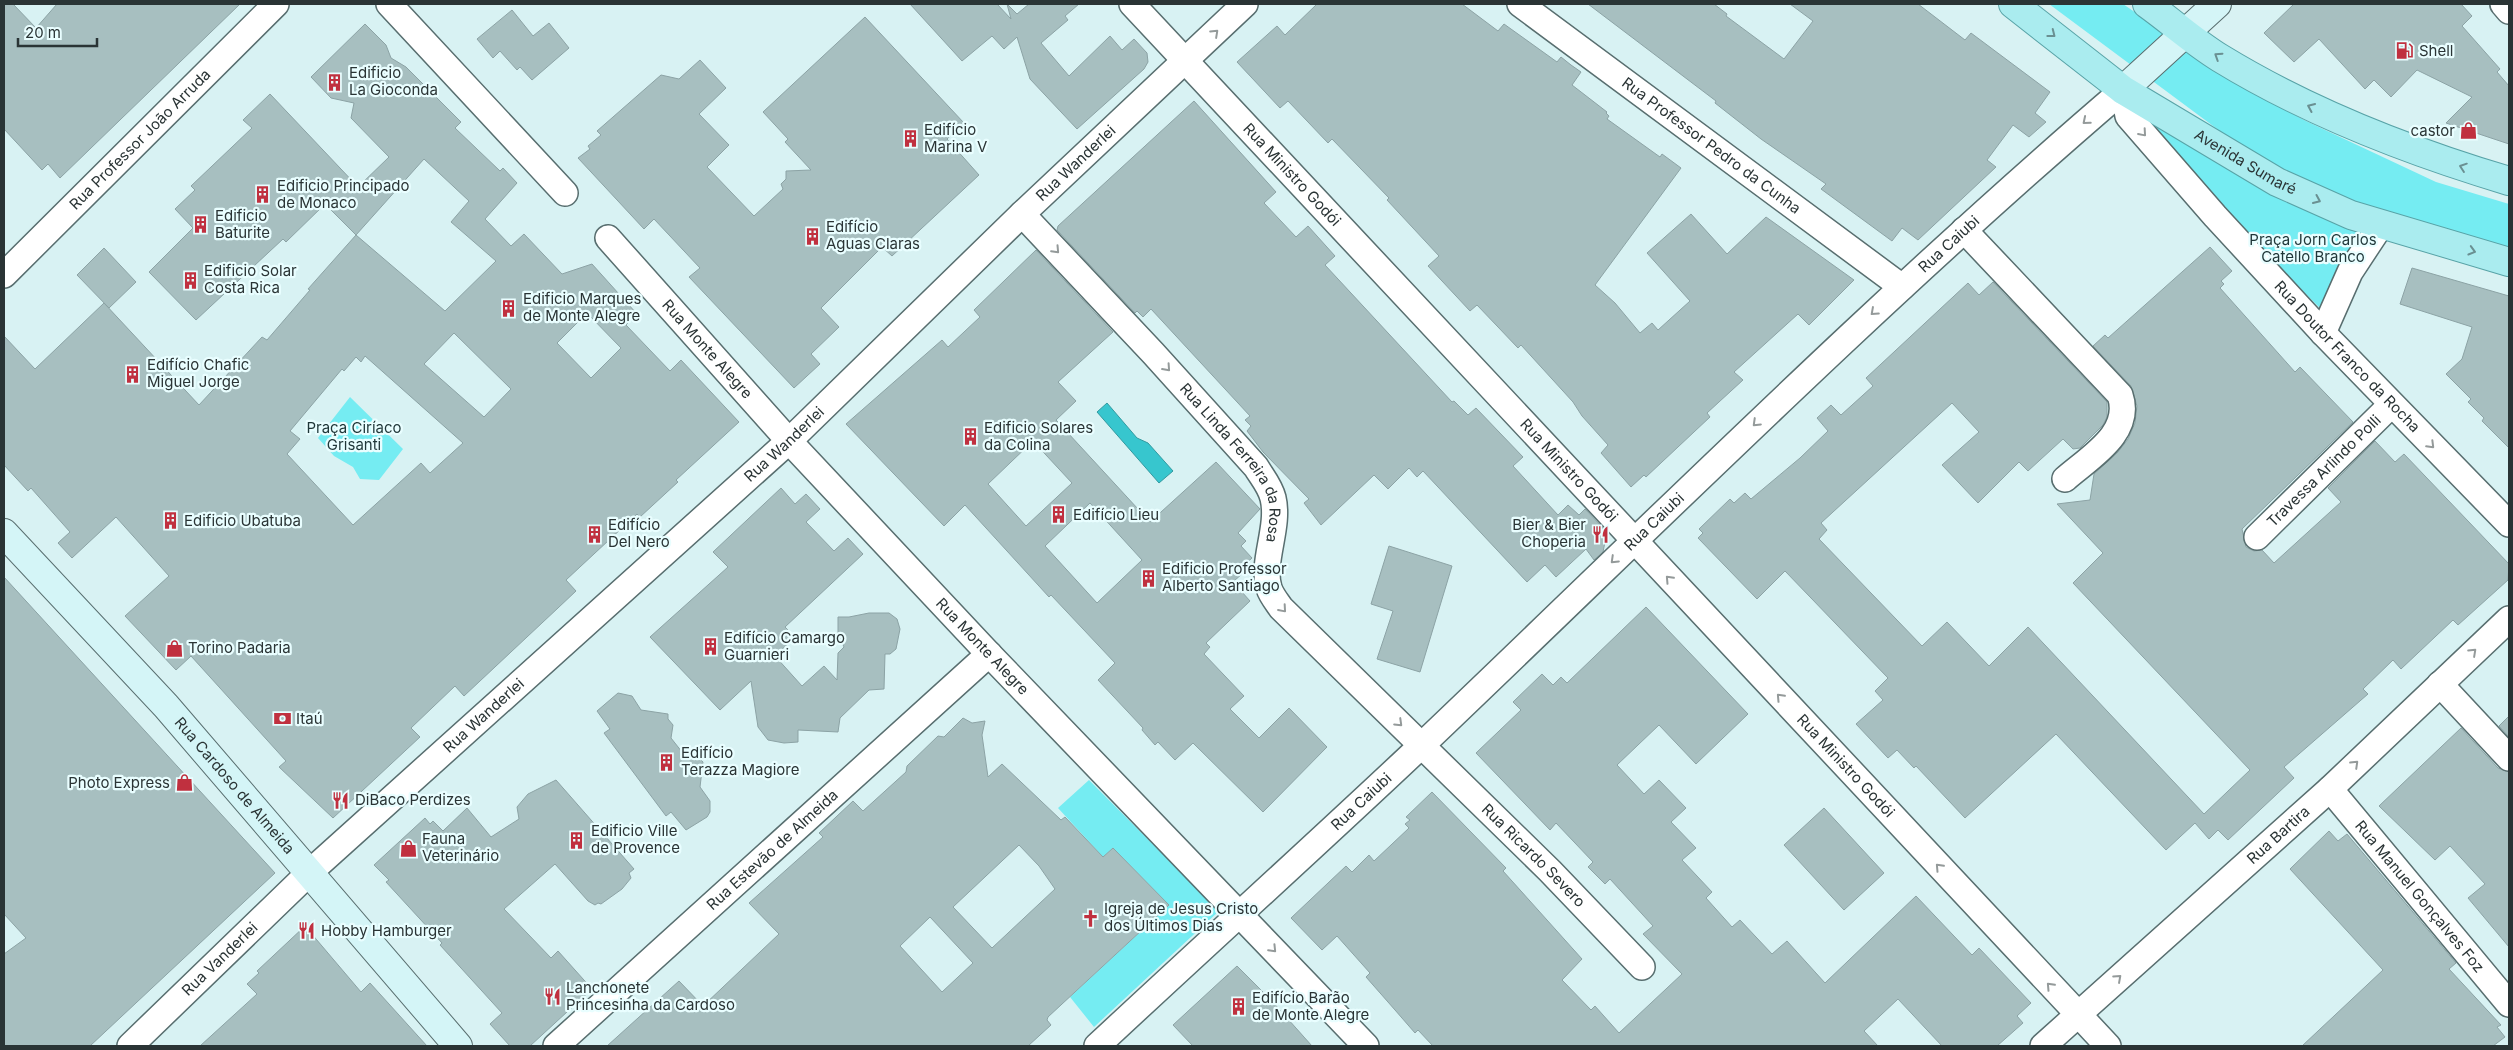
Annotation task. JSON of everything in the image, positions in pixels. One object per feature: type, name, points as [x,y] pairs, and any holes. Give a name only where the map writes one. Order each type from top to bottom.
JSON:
[{"type":"main road","name":"Avenida Sumaré","points":[[2013,4],[2123,90],[2277,182],[2351,215],[2509,262]]},
{"type":"main road","points":[[2147,4],[2184,33],[2252,78],[2330,116],[2400,146],[2509,181]]},
{"type":"main road","name":"Rua Caiubi","points":[[2123,90],[2217,4]]},
{"type":"main road","name":"Rua Cardoso de Almeida","points":[[4,533],[166,706],[458,1046]]},
{"type":"street","name":"Rua Professor João Arruda","points":[[4,275],[276,4]]},
{"type":"street","points":[[389,4],[565,193]]},
{"type":"street","name":"Rua Ministro Godói","points":[[1132,4],[2108,1046]]},
{"type":"street","name":"Rua Wanderlei","points":[[310,872],[789,441],[1022,214],[1245,4]]},
{"type":"street","name":"Rua Professor Pedro da Cunha","points":[[1520,4],[1902,287]]},
{"type":"street","points":[[2502,4],[2509,11]]},
{"type":"street","name":"Rua Caiubi","points":[[1097,1046],[1422,745],[1830,352],[2031,169],[2123,90]]},
{"type":"street","name":"Rua Doutor Franco da Rocha","points":[[2123,90],[2128,116],[2323,333],[2391,405],[2509,524]]},
{"type":"street","name":"Rua Linda Ferreira da Rosa","points":[[1022,214],[1153,353],[1256,467],[1266,482],[1273,498],[1275,518],[1268,576],[1269,588],[1274,597],[1281,608],[1422,745]]},
{"type":"street","points":[[2323,333],[2350,272],[2381,225]]},
{"type":"street","points":[[1964,230],[2120,395],[2123,412],[2119,429],[2066,479]]},
{"type":"street","name":"Rua Monte Alegre","points":[[608,238],[789,441],[989,654],[1366,1046]]},
{"type":"street","name":"Travessa Arlindo Polli","points":[[2257,537],[2391,405]]},
{"type":"street","name":"Rua Bartira","points":[[2043,1046],[2330,789],[2509,619]]},
{"type":"street","name":"Rua Estevão de Almeida","points":[[556,1046],[989,654]]},
{"type":"street","points":[[2440,684],[2509,758]]},
{"type":"street","name":"Rua Ricardo Severo","points":[[1422,745],[1550,871],[1642,967]]},
{"type":"street","name":"Rua Manuel Gonçalves Foz","points":[[2330,789],[2509,1004]]},
{"type":"street","name":"Rua Vanderlei","points":[[130,1046],[310,872]]},
{"type":"green space","points":[[2049,4],[2123,4],[2245,88],[2306,121],[2436,182],[2509,204],[2509,254],[2404,223],[2275,172]]},
{"type":"green space","name":"Praça Jorn Carlos Catello Branco","points":[[2148,117],[2370,231],[2324,312],[2237,227],[2161,146]]},
{"type":"green space","name":"Praça Ciríaco Grisanti","points":[[350,397],[403,449],[379,480],[360,479],[353,467],[334,456],[318,438]]},
{"type":"green space","points":[[1089,780],[1219,911],[1094,1027],[1070,997],[1169,905],[1113,848],[1103,857],[1058,808]]},
{"type":"shaded area","points":[[1107,403],[1137,438],[1148,443],[1173,471],[1159,483],[1097,412]]},
{"type":"building","points":[[4,4],[13,4],[36,28],[57,4],[240,4],[60,178],[48,164],[42,170],[4,129]]},
{"type":"building","points":[[910,4],[997,4],[1011,19],[1007,4],[1017,14],[1029,4],[1079,4],[1065,16],[1068,20],[1041,43],[1069,76],[1110,36],[1122,50],[1134,39],[1147,53],[1148,62],[1144,69],[1077,129],[1030,79],[1017,37],[1004,49],[992,36],[962,61]]},
{"type":"building","points":[[1317,4],[1462,4],[1498,31],[1504,24],[1557,62],[1561,57],[1581,72],[1572,85],[1607,112],[1609,116],[1607,119],[1660,157],[1662,154],[1681,168],[1595,285],[1615,303],[1640,333],[1652,323],[1658,330],[1690,301],[1647,253],[1691,214],[1727,254],[1766,217],[1854,280],[1809,325],[1798,314],[1734,372],[1743,380],[1707,413],[1710,417],[1646,477],[1644,475],[1631,487],[1601,453],[1608,445],[1582,416],[1573,402],[1521,345],[1518,348],[1477,305],[1470,311],[1428,266],[1439,256],[1387,200],[1389,198],[1332,139],[1328,143],[1288,101],[1280,108],[1237,62],[1277,26],[1285,35]]},
{"type":"building","points":[[1588,4],[1714,4],[1727,14],[1726,16],[1784,59],[1813,21],[1790,4],[1918,4],[1965,40],[1971,33],[2050,92],[2035,113],[2046,122],[2029,137],[2013,125],[1987,160],[1996,167],[1918,240],[1902,228],[1892,241],[1821,189],[1826,184],[1761,139],[1715,103],[1716,101]]},
{"type":"building","points":[[2294,4],[2461,4],[2472,16],[2462,26],[2500,69],[2497,72],[2509,86],[2509,144],[2446,123],[2472,97],[2417,70],[2391,97],[2374,80],[2365,89],[2319,39],[2294,62],[2264,33]]},
{"type":"building","points":[[512,10],[533,36],[549,23],[569,48],[532,80],[520,67],[517,70],[500,51],[493,58],[477,39]]},
{"type":"building","points":[[865,17],[964,123],[947,139],[979,175],[892,256],[882,247],[821,308],[839,327],[811,354],[820,364],[794,388],[689,277],[700,268],[654,219],[644,229],[578,158],[590,149],[588,146],[601,135],[597,131],[661,75],[679,79],[700,60],[726,88],[699,114],[729,145],[707,167],[754,216],[783,189],[781,184],[786,179],[786,171],[811,170],[785,142],[788,139],[763,112]]},
{"type":"building","points":[[365,24],[386,45],[391,58],[406,67],[461,122],[455,128],[500,171],[503,168],[517,183],[485,219],[511,246],[524,234],[562,274],[592,264],[637,314],[626,325],[670,371],[681,360],[739,422],[676,480],[678,482],[640,517],[637,514],[566,580],[576,591],[464,696],[455,686],[411,728],[420,737],[333,818],[279,767],[286,761],[191,656],[176,670],[125,616],[169,576],[116,517],[72,558],[58,543],[70,532],[31,488],[28,491],[4,465],[4,336],[35,369],[104,303],[199,405],[262,337],[267,340],[310,290],[308,289],[356,235],[325,204],[286,242],[283,239],[196,320],[149,272],[193,228],[175,209],[195,190],[191,186],[252,128],[243,120],[270,94],[358,187],[389,157],[351,118],[354,103],[331,98],[311,77]],"holes":[[[424,159],[469,201],[451,222],[496,261],[445,311],[356,235]],[[587,313],[621,348],[591,378],[557,343]],[[454,333],[511,389],[484,417],[424,364]],[[365,356],[463,443],[430,473],[421,463],[353,525],[287,454],[300,439],[290,431],[342,369],[344,371],[356,357],[361,362]]]},
{"type":"building","points":[[1194,101],[1276,192],[1264,203],[1296,237],[1308,226],[1335,256],[1325,265],[1452,402],[1454,401],[1468,415],[1476,408],[1523,457],[1513,466],[1558,515],[1568,505],[1579,515],[1585,509],[1604,529],[1606,537],[1603,552],[1594,560],[1586,549],[1556,577],[1545,565],[1527,582],[1423,471],[1417,477],[1409,468],[1388,489],[1374,475],[1321,525],[1304,503],[1309,499],[1263,452],[1247,431],[1251,426],[1245,420],[1250,416],[1151,309],[1143,317],[1137,311],[1135,313],[1057,230],[1058,226]]},
{"type":"building","points":[[2210,247],[2232,271],[2221,281],[2224,284],[2220,288],[2295,372],[2300,367],[2353,422],[2242,529],[2246,547],[2254,551],[2262,550],[2274,563],[2341,502],[2328,488],[2375,441],[2395,462],[2404,454],[2509,564],[2508,580],[2458,625],[2453,620],[2401,669],[2393,660],[2363,689],[2368,694],[2284,767],[2294,778],[2228,840],[2218,830],[2209,839],[2195,823],[2166,850],[2056,734],[1965,818],[1916,766],[1914,768],[1897,750],[1888,758],[1856,724],[1883,700],[1875,691],[1888,678],[1785,571],[1757,599],[1698,538],[1703,533],[1699,529],[1730,499],[1734,503],[1745,493],[1751,499],[1800,458],[1828,431],[1817,418],[1831,405],[1841,415],[1873,386],[1866,378],[1968,283],[1979,295],[1993,282],[2107,402],[2107,417],[2103,425],[2080,448],[2073,449],[2063,439],[2028,471],[2019,462],[1978,503],[1942,465],[1979,432],[1952,403],[1821,523],[1827,530],[1819,539],[1922,646],[1947,622],[1989,666],[2028,627],[2204,814],[2250,770],[2073,583],[2103,553],[2057,504],[2090,500],[2094,474],[2118,452],[2128,439],[2135,423],[2137,406],[2131,386],[2093,346],[2105,335],[2108,338]]},
{"type":"building","points":[[104,248],[136,282],[109,308],[77,275]]},
{"type":"building","points":[[1036,250],[1113,332],[1058,382],[1076,401],[1056,420],[1150,522],[1216,462],[1260,509],[1238,533],[1246,541],[1241,546],[1252,558],[1241,568],[1244,572],[1233,582],[1250,601],[1206,643],[1210,647],[1204,654],[1244,696],[1230,709],[1259,738],[1289,708],[1327,747],[1263,812],[1193,743],[1175,760],[1158,742],[1155,745],[1142,730],[1143,728],[1098,680],[1115,663],[1051,595],[1049,597],[965,505],[944,526],[846,424],[942,340],[948,347],[980,317],[974,310]],"holes":[[[1033,441],[1072,483],[1026,526],[988,484]],[[1090,503],[1142,560],[1097,603],[1045,546]]]},
{"type":"building","points":[[2412,268],[2509,296],[2509,448],[2482,421],[2484,418],[2468,402],[2471,399],[2446,374],[2462,359],[2472,327],[2400,304]]},
{"type":"building","points":[[781,488],[795,504],[806,494],[820,509],[806,522],[834,551],[848,538],[863,554],[785,627],[795,637],[775,656],[802,686],[824,666],[837,680],[838,653],[844,647],[838,633],[838,617],[869,613],[889,613],[897,619],[900,629],[896,649],[890,654],[885,654],[884,689],[869,690],[840,718],[838,732],[798,730],[798,742],[784,743],[768,740],[758,727],[751,681],[720,710],[650,637],[728,567],[713,552]]},
{"type":"building","points":[[1389,546],[1452,566],[1420,672],[1377,659],[1393,611],[1371,604]]},
{"type":"building","points":[[4,577],[275,873],[90,1046],[4,1046],[4,954],[26,938],[4,914]]},
{"type":"building","points":[[1646,607],[1748,714],[1696,764],[1659,725],[1617,765],[1644,794],[1659,780],[1686,808],[1671,822],[1696,848],[1682,860],[1712,892],[1706,898],[1732,927],[1740,920],[1772,954],[1787,941],[1825,983],[1916,896],[1972,955],[1979,948],[2031,1003],[2017,1016],[2023,1023],[1997,1046],[1942,1046],[1898,999],[1864,1031],[1878,1046],[1433,1046],[1418,1030],[1415,1033],[1366,977],[1370,973],[1337,936],[1322,950],[1291,918],[1346,866],[1352,872],[1369,855],[1374,861],[1409,828],[1405,824],[1410,820],[1406,817],[1432,792],[1506,868],[1503,871],[1582,959],[1562,980],[1591,1010],[1595,1006],[1619,1033],[1682,974],[1643,934],[1653,926],[1610,879],[1605,884],[1588,867],[1593,862],[1556,823],[1550,830],[1476,753],[1521,710],[1513,702],[1542,674],[1553,685],[1561,677],[1567,683]]},
{"type":"building","name":"Edifício Terazza Magiore","points":[[618,693],[632,696],[641,710],[668,714],[668,719],[673,725],[671,738],[682,752],[694,753],[703,762],[700,787],[710,801],[710,812],[707,817],[686,830],[671,812],[666,816],[604,733],[610,729],[597,711]]},
{"type":"building","points":[[2509,716],[2509,737],[2499,726]]},
{"type":"building","points":[[963,718],[972,723],[985,721],[982,735],[988,777],[1002,764],[1061,820],[1065,817],[1103,857],[1113,848],[1169,905],[1048,1017],[1047,1020],[1051,1025],[1028,1046],[607,1046],[679,981],[703,1006],[779,934],[749,903],[823,837],[819,833],[853,801],[863,811],[906,772],[907,766],[938,736],[944,737]],"holes":[[[1019,845],[1039,866],[1055,889],[992,948],[953,907]],[[930,917],[973,963],[942,992],[900,946]]]},
{"type":"building","points":[[2461,728],[2498,768],[2509,772],[2509,947],[2468,898],[2485,884],[2450,846],[2435,860],[2379,806]]},
{"type":"building","points":[[556,780],[634,869],[629,873],[631,878],[622,889],[601,904],[595,905],[588,901],[555,864],[504,909],[551,958],[558,951],[592,989],[530,1046],[510,1046],[490,1024],[502,1013],[440,945],[442,943],[386,882],[389,880],[374,865],[425,818],[430,824],[433,821],[443,831],[467,808],[491,837],[519,819],[517,807],[528,794]]},
{"type":"building","points":[[1824,808],[1884,873],[1844,910],[1784,845]]},
{"type":"building","points":[[2329,831],[2338,841],[2347,834],[2456,963],[2449,969],[2501,1025],[2497,1027],[2505,1037],[2493,1046],[2302,1046],[2383,970],[2290,869]]},
{"type":"building","points":[[305,926],[361,992],[370,983],[427,1046],[200,1046],[257,994],[247,984],[259,973],[257,971]]},
{"type":"building","name":"Edifício Barão de Monte Alegre","points":[[1237,966],[1271,1000],[1312,1046],[1193,1046],[1173,1025]]},
{"type":"place","name":"Shell","points":[[2405,51]]},
{"type":"place","name":"Edificio La Gioconda","points":[[335,82]]},
{"type":"place","name":"castor","points":[[2469,131]]},
{"type":"place","name":"Edifício Marina V","points":[[910,139]]},
{"type":"place","name":"Edificio Principado de Monaco","points":[[263,195]]},
{"type":"place","name":"Edificio Baturite","points":[[201,225]]},
{"type":"place","name":"Edifício Aguas Claras","points":[[812,236]]},
{"type":"place","name":"Edificio Solar Costa Rica","points":[[190,280]]},
{"type":"place","name":"Edificio Marques de Monte Alegre","points":[[509,308]]},
{"type":"place","name":"Edifício Chafic Miguel Jorge","points":[[133,374]]},
{"type":"place","name":"Edificio Solares da Colina","points":[[970,437]]},
{"type":"place","name":"Edifício Lieu","points":[[1059,515]]},
{"type":"place","name":"Edificio Ubatuba","points":[[170,521]]},
{"type":"place","name":"Edifício Del Nero","points":[[594,534]]},
{"type":"place","name":"Bier & Bier Choperia","points":[[1600,534]]},
{"type":"place","name":"Edificio Professor Alberto Santiago","points":[[1148,578]]},
{"type":"place","name":"Edifício Camargo Guarnieri","points":[[710,647]]},
{"type":"place","name":"Torino Padaria","points":[[174,648]]},
{"type":"place","name":"Itaú","points":[[282,719]]},
{"type":"place","name":"Edifício Terazza Magiore","points":[[667,762]]},
{"type":"place","name":"Photo Express","points":[[184,783]]},
{"type":"place","name":"DiBaco Perdizes","points":[[341,800]]},
{"type":"place","name":"Edificio Ville de Provence","points":[[577,840]]},
{"type":"place","name":"Fauna Veterinário","points":[[408,848]]},
{"type":"place","name":"Igreja de Jesus Cristo dos Últimos Dias","points":[[1090,918]]},
{"type":"place","name":"Hobby Hamburger","points":[[307,931]]},
{"type":"place","name":"Lanchonete Princesinha da Cardoso","points":[[552,997]]},
{"type":"place","name":"Edifício Barão de Monte Alegre","points":[[1238,1007]]}]
